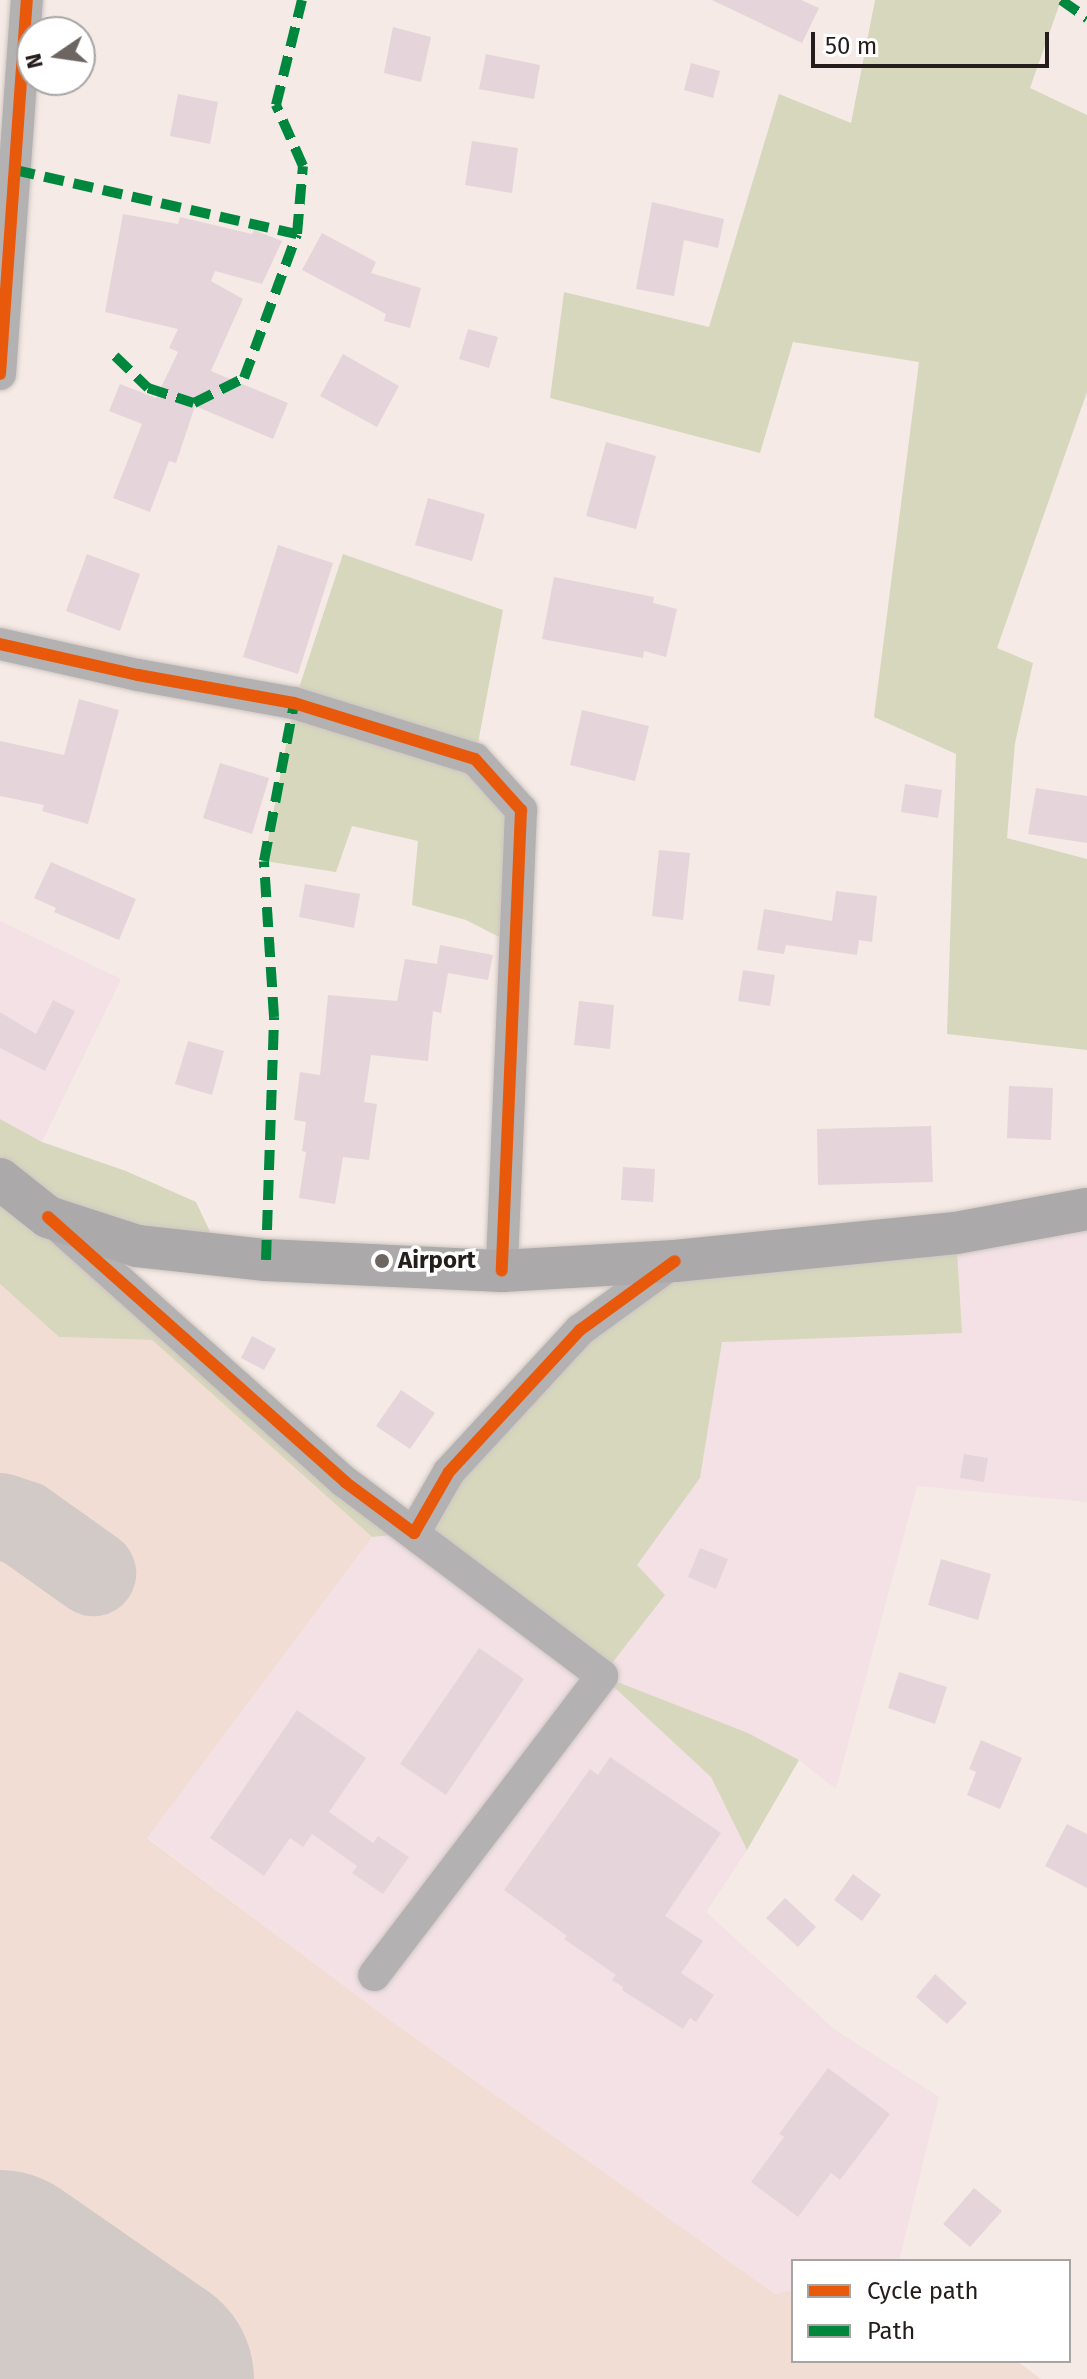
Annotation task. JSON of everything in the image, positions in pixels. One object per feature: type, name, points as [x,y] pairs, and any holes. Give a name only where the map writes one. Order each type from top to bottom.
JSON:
[{"type":"main road","points":[[0,1179],[48,1217],[137,1246],[222,1257],[502,1271],[675,1261],[956,1233],[1087,1209]]},
{"type":"street","points":[[0,374],[27,0]]},
{"type":"street","points":[[0,644],[138,675],[294,703],[475,759],[521,810],[502,1271]]},
{"type":"street","points":[[48,1217],[345,1482],[602,1676],[374,1975]]},
{"type":"street","points":[[414,1533],[449,1472],[580,1330],[675,1261]]},
{"type":"shaded area","points":[[0,921],[121,979],[42,1142],[0,1119]]},
{"type":"shaded area","points":[[1087,1209],[1087,1502],[917,1486],[836,1789],[799,1760],[748,1733],[604,1678],[711,1777],[747,1850],[706,1912],[834,2029],[939,2097],[899,2259],[791,2259],[791,2290],[775,2294],[387,2018],[147,1837],[372,1537],[414,1533],[636,1565],[700,1478],[722,1341],[961,1333],[956,1233]]},
{"type":"shaded area","points":[[0,1284],[59,1337],[152,1340],[372,1537],[147,1838],[387,2018],[775,2294],[791,2290],[791,2363],[1020,2363],[1041,2379],[0,2379]]},
{"type":"green space","points":[[875,0],[1061,0],[1030,88],[1087,115],[1087,392],[997,648],[1033,663],[1015,743],[1007,838],[1087,859],[1087,1050],[947,1034],[956,754],[874,717],[919,362],[793,342],[760,453],[550,398],[564,292],[709,327],[779,94],[851,123]]},
{"type":"green space","points":[[343,554],[503,610],[475,759],[521,810],[515,945],[466,920],[412,905],[418,841],[352,826],[336,872],[264,861],[294,703]]},
{"type":"green space","points":[[0,1119],[42,1142],[126,1171],[196,1202],[222,1257],[50,1218],[414,1533],[372,1537],[152,1340],[59,1337],[0,1284]]},
{"type":"green space","points":[[956,1233],[962,1333],[722,1342],[700,1478],[637,1565],[665,1595],[602,1676],[414,1533],[449,1472],[675,1261]]},
{"type":"green space","points":[[602,1676],[748,1733],[799,1760],[747,1850],[711,1777]]},
{"type":"building","points":[[712,0],[801,0],[819,8],[802,43]]},
{"type":"building","points":[[393,27],[431,37],[421,82],[384,73]]},
{"type":"building","points":[[486,54],[540,65],[534,99],[479,89]]},
{"type":"building","points":[[691,63],[720,71],[713,98],[684,90]]},
{"type":"building","points":[[178,94],[218,102],[210,144],[170,136]]},
{"type":"building","points":[[472,141],[518,148],[512,193],[465,185]]},
{"type":"building","points":[[652,202],[724,219],[718,248],[684,240],[674,296],[636,289]]},
{"type":"building","points":[[123,214],[178,224],[180,217],[252,234],[254,230],[282,241],[262,284],[215,271],[211,281],[243,299],[211,371],[288,403],[273,439],[195,406],[176,463],[169,461],[150,512],[113,498],[142,424],[109,411],[120,384],[156,398],[178,352],[169,348],[178,329],[105,312]]},
{"type":"building","points":[[322,233],[376,262],[371,273],[421,288],[410,328],[384,321],[386,314],[302,270]]},
{"type":"building","points":[[468,329],[498,337],[489,368],[459,359]]},
{"type":"building","points":[[343,354],[399,386],[377,427],[320,396]]},
{"type":"building","points":[[606,442],[656,456],[636,529],[586,516]]},
{"type":"building","points":[[428,498],[485,514],[472,561],[415,545]]},
{"type":"building","points":[[278,545],[333,563],[298,674],[243,657]]},
{"type":"building","points":[[87,554],[140,574],[120,631],[66,611]]},
{"type":"building","points":[[554,577],[654,597],[653,603],[677,609],[666,657],[644,651],[643,658],[542,639]]},
{"type":"building","points":[[79,699],[119,710],[88,824],[42,811],[44,805],[0,796],[0,741],[64,755]]},
{"type":"building","points":[[582,710],[649,726],[635,781],[570,765]]},
{"type":"building","points":[[220,763],[269,778],[252,834],[203,818]]},
{"type":"building","points":[[905,784],[942,790],[938,818],[901,812]]},
{"type":"building","points":[[1036,788],[1087,796],[1087,843],[1028,834]]},
{"type":"building","points":[[659,850],[690,853],[683,920],[652,916]]},
{"type":"building","points":[[51,862],[136,899],[119,940],[54,912],[56,908],[34,898]]},
{"type":"building","points":[[305,884],[360,894],[354,928],[299,917]]},
{"type":"building","points":[[836,891],[877,896],[872,942],[859,940],[857,955],[786,945],[784,954],[757,950],[764,909],[832,921]]},
{"type":"building","points":[[440,945],[493,955],[488,980],[448,973],[441,1013],[433,1011],[428,1061],[371,1055],[364,1102],[377,1104],[369,1160],[343,1157],[335,1204],[299,1198],[306,1152],[302,1151],[306,1122],[294,1120],[300,1072],[320,1075],[328,995],[397,1001],[405,959],[437,964]]},
{"type":"building","points":[[743,970],[775,975],[770,1006],[738,1001]]},
{"type":"building","points":[[53,1000],[75,1011],[45,1071],[0,1048],[0,1012],[36,1034]]},
{"type":"building","points":[[579,1001],[614,1005],[610,1049],[574,1045]]},
{"type":"building","points":[[188,1041],[224,1051],[212,1095],[175,1084]]},
{"type":"building","points":[[1009,1086],[1053,1088],[1051,1140],[1007,1138]]},
{"type":"building","points":[[931,1126],[933,1182],[818,1185],[817,1129]]},
{"type":"building","points":[[623,1167],[655,1169],[653,1202],[621,1200]]},
{"type":"building","points":[[252,1336],[276,1349],[264,1370],[241,1358]]},
{"type":"building","points":[[401,1390],[435,1413],[410,1449],[376,1426]]},
{"type":"building","points":[[964,1454],[988,1458],[984,1482],[960,1478]]},
{"type":"building","points":[[700,1548],[728,1559],[716,1589],[688,1577]]},
{"type":"building","points":[[941,1559],[991,1574],[978,1620],[928,1605]]},
{"type":"building","points":[[479,1648],[524,1679],[446,1795],[400,1764]]},
{"type":"building","points":[[899,1672],[947,1687],[935,1724],[888,1708]]},
{"type":"building","points":[[297,1710],[366,1758],[329,1812],[373,1843],[378,1836],[409,1857],[383,1894],[352,1873],[357,1866],[312,1834],[303,1847],[290,1838],[264,1876],[210,1838]]},
{"type":"building","points":[[981,1740],[1022,1758],[1000,1809],[967,1795],[976,1772],[969,1769]]},
{"type":"building","points":[[610,1757],[721,1833],[665,1916],[703,1941],[681,1973],[714,1995],[696,2022],[690,2018],[683,2029],[622,1990],[623,1987],[612,1980],[616,1975],[564,1939],[567,1936],[504,1890],[590,1769],[598,1775]]},
{"type":"building","points":[[1067,1824],[1087,1834],[1087,1888],[1045,1866]]},
{"type":"building","points":[[853,1874],[881,1895],[862,1921],[834,1900]]},
{"type":"building","points":[[785,1898],[816,1927],[798,1947],[766,1918]]},
{"type":"building","points":[[935,1974],[967,2003],[947,2024],[916,1997]]},
{"type":"building","points":[[828,2068],[890,2114],[840,2180],[831,2173],[798,2217],[751,2182],[784,2137],[779,2134]]},
{"type":"building","points":[[974,2188],[1002,2211],[970,2247],[943,2224]]},
{"type":"taxiway","points":[[0,1516],[24,1524],[93,1573]]},
{"type":"runway","points":[[0,2277],[147,2379]]},
{"type":"marked path","points":[[115,356],[148,388],[194,403],[244,378],[297,234],[303,166],[276,105],[302,0]]},
{"type":"marked path","points":[[1061,0],[1087,18]]},
{"type":"marked path","points":[[15,170],[297,234]]},
{"type":"marked path","points":[[266,1260],[274,1017],[264,861],[294,703]]},
{"type":"cycle path","points":[[0,374],[27,0]]},
{"type":"cycle path","points":[[0,644],[138,675],[294,703],[475,759],[521,810],[502,1271]]},
{"type":"cycle path","points":[[48,1217],[345,1482],[414,1533],[449,1472],[580,1330],[675,1261]]},
{"type":"place","name":"Airport","points":[[382,1261]]}]
